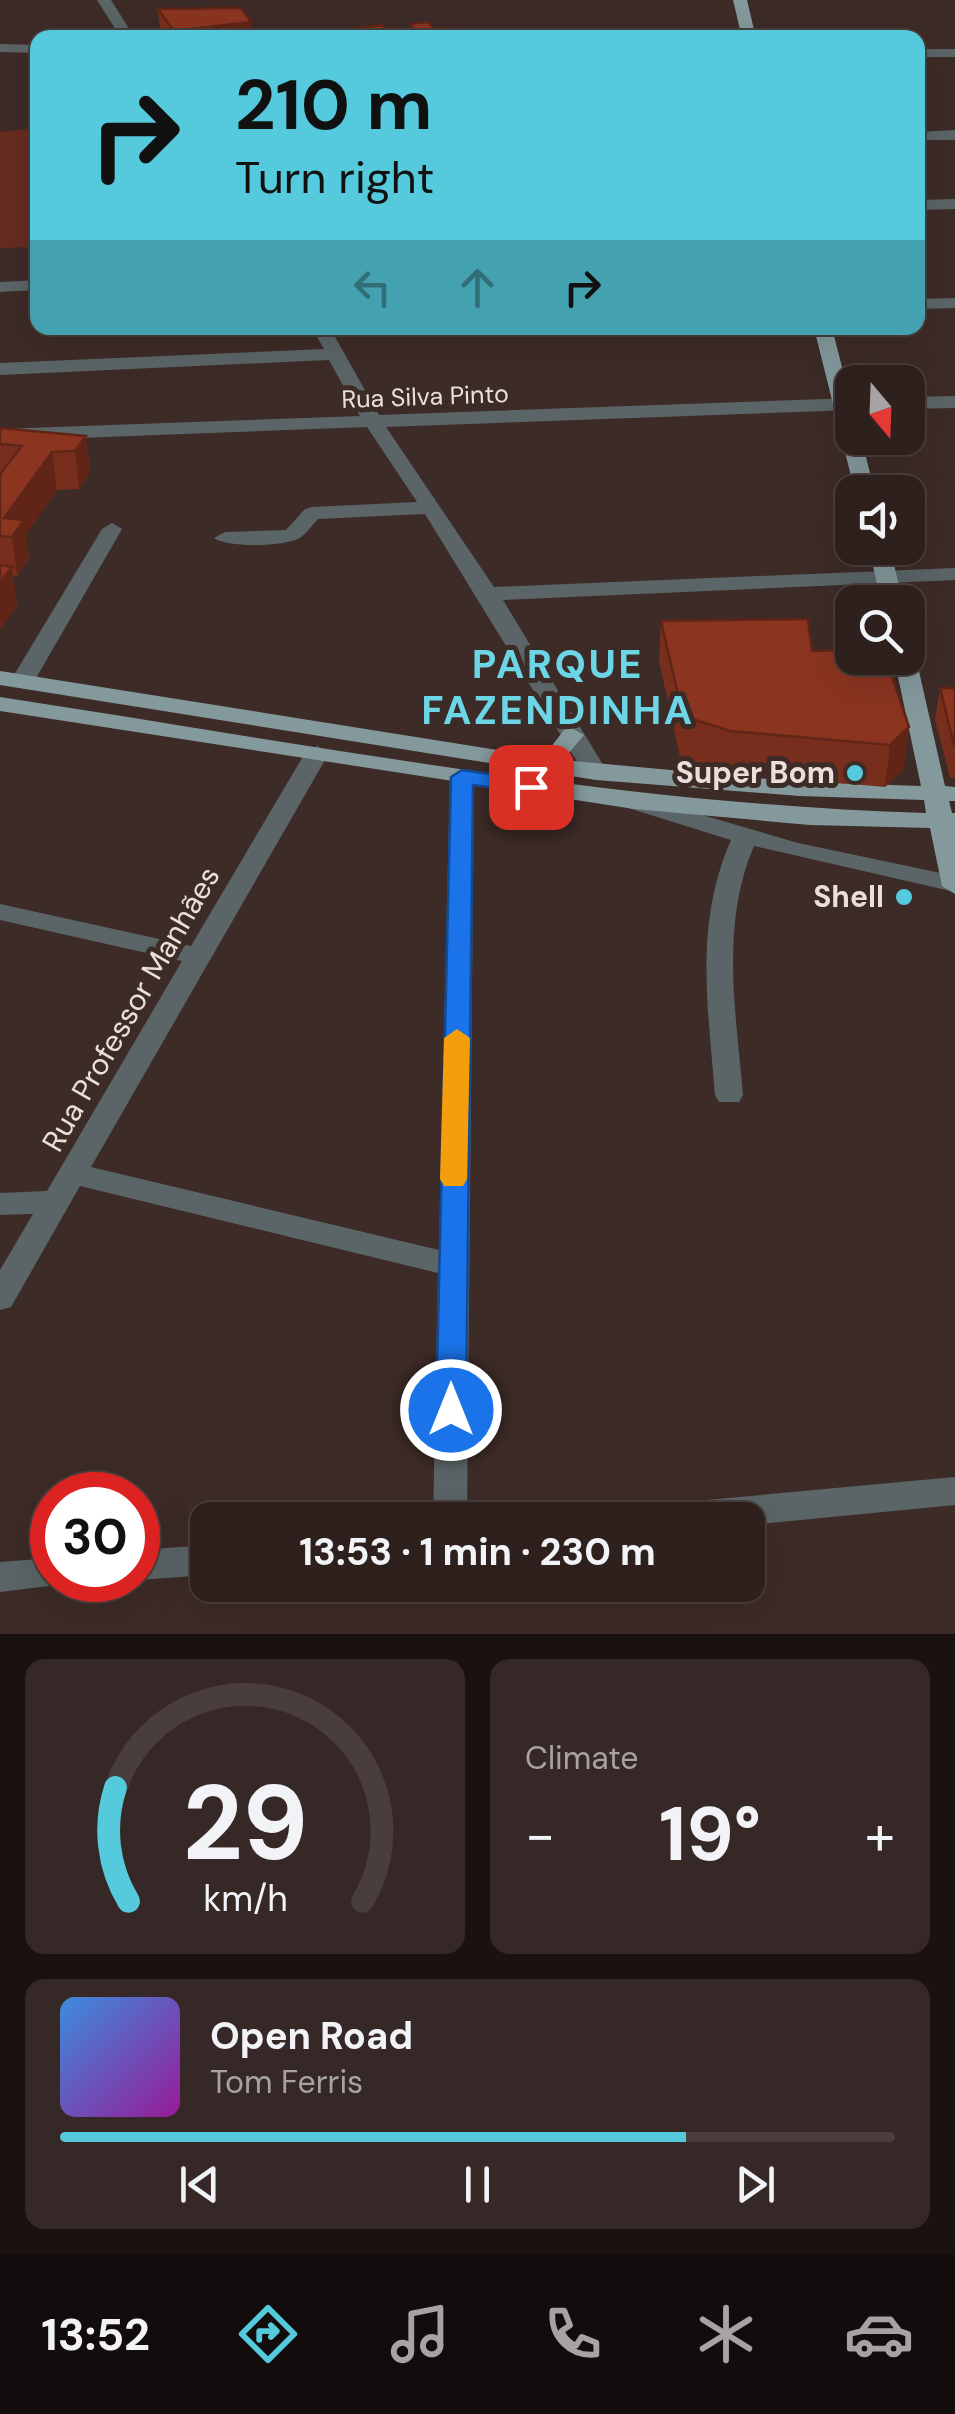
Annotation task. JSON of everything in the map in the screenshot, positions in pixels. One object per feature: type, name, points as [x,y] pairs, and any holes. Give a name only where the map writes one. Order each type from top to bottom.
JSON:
[{"type":"main road","points":[[740,0],[747,30]]},
{"type":"main road","points":[[826,335],[836,365]]},
{"type":"main road","points":[[883,565],[888,585]]},
{"type":"main road","points":[[909,675],[946,794],[955,884]]},
{"type":"main road","points":[[11,679],[596,773],[799,789],[946,794]]},
{"type":"main road","points":[[0,704],[634,802],[810,817],[948,822]]},
{"type":"main road","points":[[542,763],[560,752],[572,735]]},
{"type":"main road","points":[[596,773],[614,792],[634,802]]},
{"type":"street","points":[[104,0],[123,30]]},
{"type":"street","points":[[0,48],[30,49]]},
{"type":"street","points":[[925,52],[955,52]]},
{"type":"street","points":[[925,136],[955,136]]},
{"type":"street","points":[[925,204],[955,204]]},
{"type":"street","points":[[0,287],[30,286]]},
{"type":"street","points":[[925,304],[955,303]]},
{"type":"street","points":[[0,352],[328,340]]},
{"type":"street","points":[[0,369],[328,340]]},
{"type":"street","points":[[328,340],[374,423],[488,594],[596,773]]},
{"type":"street","points":[[925,403],[955,402]]},
{"type":"street","name":"Rua Silva Pinto","points":[[0,434],[835,405]]},
{"type":"street","points":[[225,538],[281,538],[293,534],[312,513],[430,508]]},
{"type":"street","points":[[11,679],[112,529]]},
{"type":"street","points":[[488,594],[955,574]]},
{"type":"street","name":"Rua Professor Manhães","points":[[0,1298],[317,753]]},
{"type":"street","points":[[450,1502],[462,777]]},
{"type":"street","points":[[634,802],[745,838],[840,862],[955,884]]},
{"type":"street","points":[[729,1094],[721,925],[726,886],[745,838]]},
{"type":"street","points":[[0,912],[199,956]]},
{"type":"street","points":[[74,1174],[452,1265]]},
{"type":"street","points":[[0,1204],[56,1202]]},
{"type":"street","points":[[765,1509],[955,1491]]},
{"type":"street","points":[[160,1564],[190,1562]]},
{"type":"street","points":[[0,1577],[30,1575]]},
{"type":"shaded area","points":[[30,129],[30,247],[0,248],[0,132]]},
{"type":"building","points":[[241,8],[251,22],[173,30],[158,9]]},
{"type":"building","points":[[428,22],[434,29],[448,30],[415,30],[410,24]]},
{"type":"building","points":[[382,25],[387,30],[350,30]]},
{"type":"building","points":[[0,428],[86,436],[75,451],[52,452],[4,518],[24,520],[12,537],[0,536],[0,474],[22,446],[0,444]]},
{"type":"building","points":[[0,565],[12,567],[0,582]]},
{"type":"building","points":[[808,619],[812,651],[835,650],[835,675],[892,675],[909,727],[890,745],[730,731],[683,716],[661,621]]},
{"type":"building","points":[[940,688],[955,688],[955,745],[954,745]]},
{"type":"slow traffic","points":[[454,1179],[457,1038]]},
{"type":"place","name":"Super Bom","points":[[855,773]]},
{"type":"place","name":"Shell","points":[[904,897]]},
{"type":"district","name":"PARQUE FAZENDINHA","points":[[558,687]]},
{"type":"route","points":[[451,1410],[462,777],[531,787]]}]
